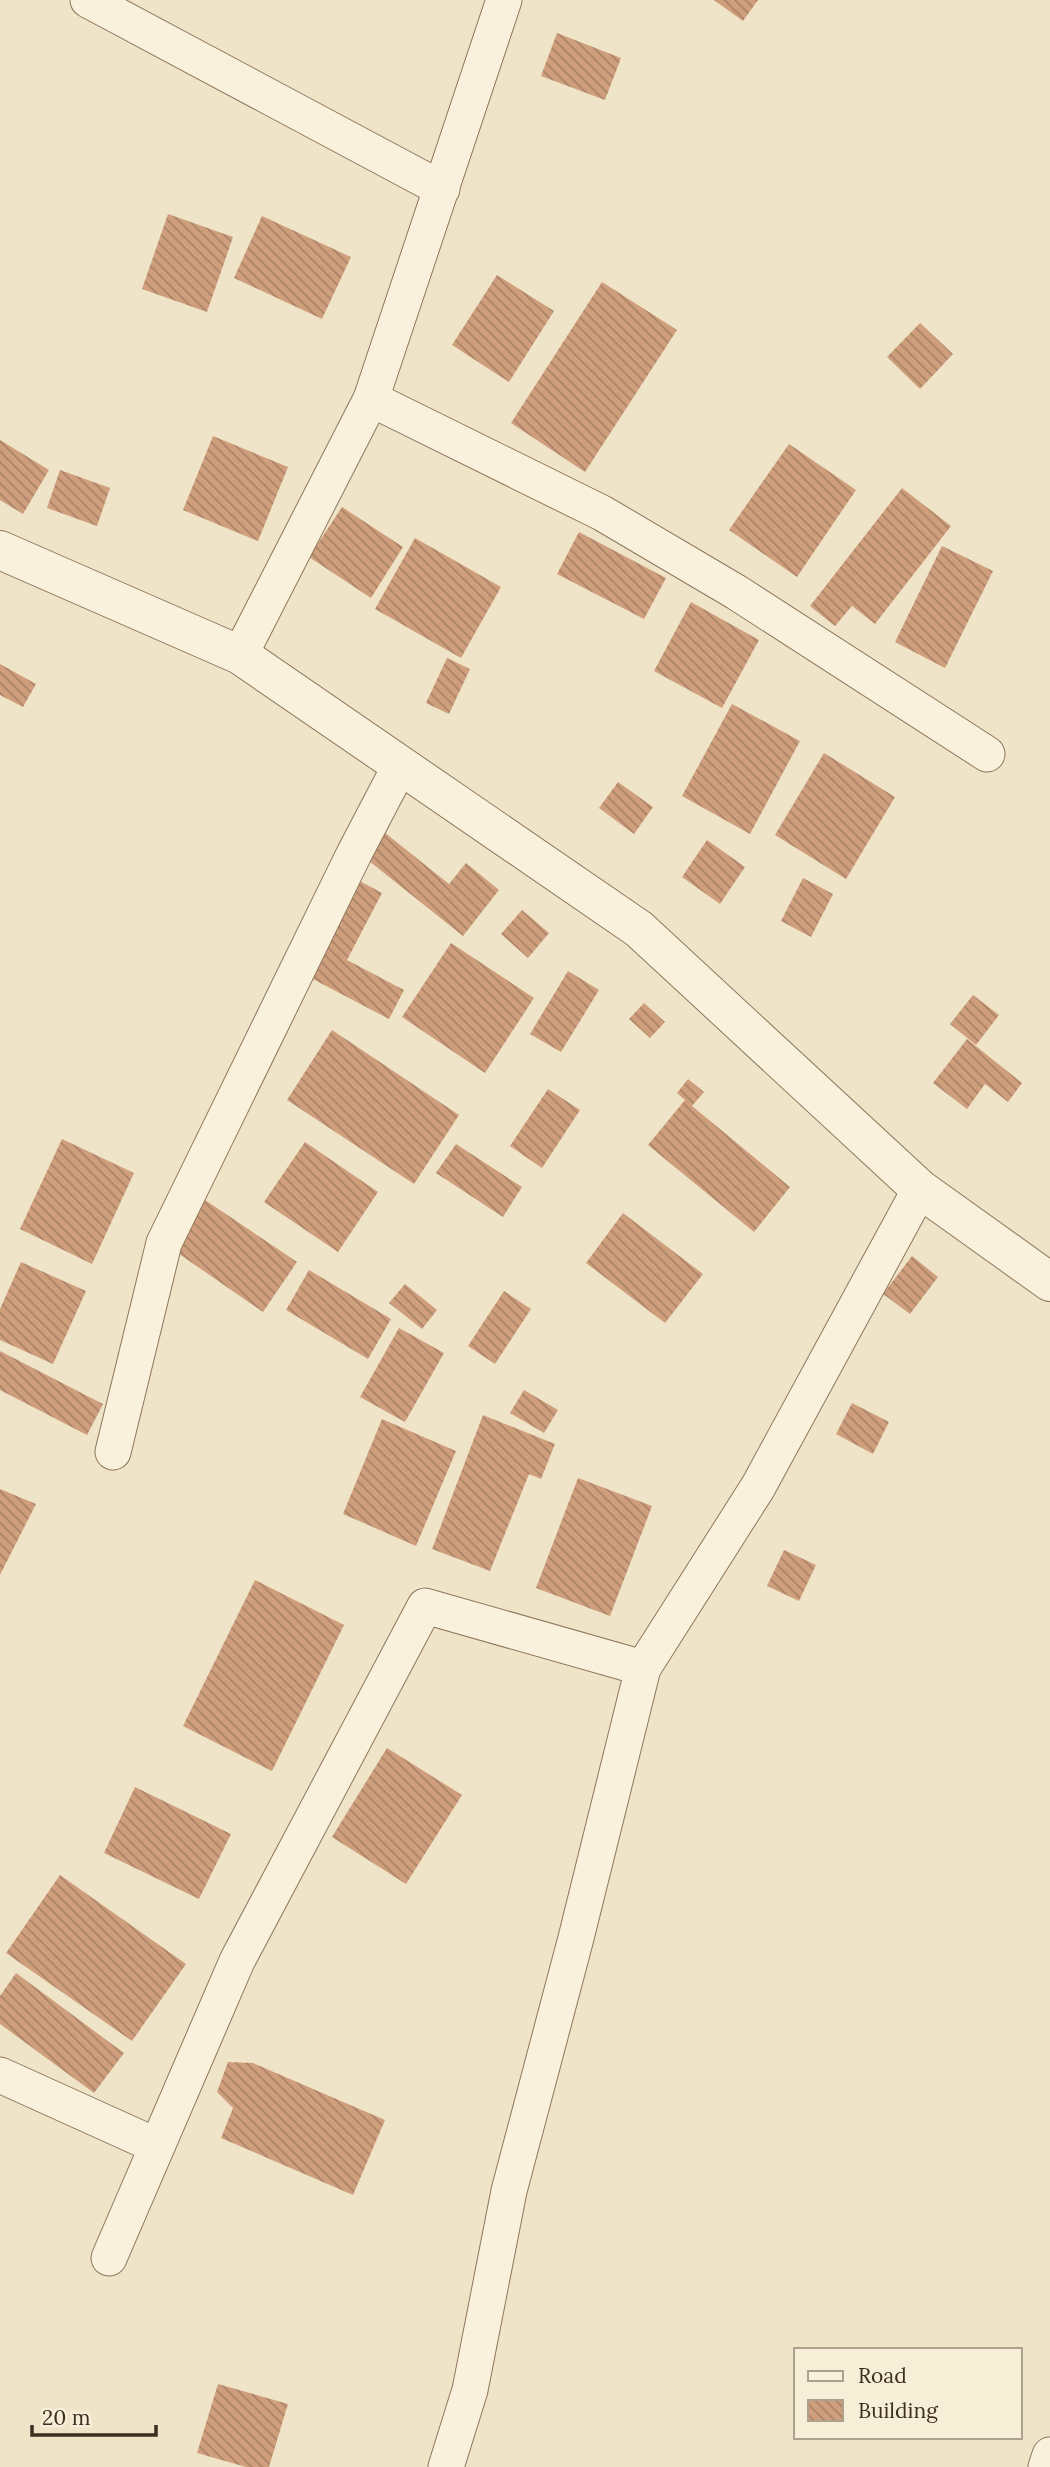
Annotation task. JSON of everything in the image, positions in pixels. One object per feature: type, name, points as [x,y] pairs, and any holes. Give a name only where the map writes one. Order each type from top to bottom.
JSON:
[{"type":"street","points":[[88,0],[442,190]]},
{"type":"street","points":[[240,655],[371,399],[505,0]]},
{"type":"street","points":[[371,399],[602,513],[736,592],[987,754]]},
{"type":"street","points":[[0,550],[240,655],[639,929],[920,1189],[1050,1282]]},
{"type":"street","points":[[113,1452],[164,1243],[348,866],[400,766]]},
{"type":"street","points":[[446,2467],[470,2390],[509,2191],[576,1938],[643,1668],[758,1487],[920,1189]]},
{"type":"street","points":[[109,2258],[237,1961],[425,1606],[643,1668]]},
{"type":"street","points":[[0,2076],[157,2146]]},
{"type":"street","points":[[1046,2467],[1050,2455]]},
{"type":"building","points":[[714,0],[758,0],[743,21]]},
{"type":"building","points":[[557,33],[621,58],[605,100],[541,76]]},
{"type":"building","points":[[168,214],[233,237],[207,312],[142,289]]},
{"type":"building","points":[[262,216],[351,257],[322,319],[234,278]]},
{"type":"building","points":[[497,275],[554,311],[509,382],[452,345]]},
{"type":"building","points":[[602,282],[677,330],[585,472],[511,423]]},
{"type":"building","points":[[920,323],[953,354],[920,389],[887,357]]},
{"type":"building","points":[[213,436],[288,467],[258,541],[183,510]]},
{"type":"building","points":[[0,440],[49,470],[23,514],[0,500]]},
{"type":"building","points":[[789,444],[856,490],[797,577],[729,530]]},
{"type":"building","points":[[60,470],[110,488],[97,526],[47,508]]},
{"type":"building","points":[[902,488],[951,526],[875,624],[852,606],[835,626],[810,606]]},
{"type":"building","points":[[342,507],[403,547],[371,598],[309,557]]},
{"type":"building","points":[[579,532],[666,578],[644,619],[557,574]]},
{"type":"building","points":[[415,538],[501,587],[461,658],[375,609]]},
{"type":"building","points":[[942,546],[993,571],[945,668],[895,642]]},
{"type":"building","points":[[691,602],[759,640],[722,708],[654,671]]},
{"type":"building","points":[[447,658],[470,669],[449,714],[426,703]]},
{"type":"building","points":[[0,664],[36,684],[23,707],[0,695]]},
{"type":"building","points":[[732,704],[800,741],[750,834],[682,796]]},
{"type":"building","points":[[824,753],[895,797],[846,879],[775,835]]},
{"type":"building","points":[[618,782],[653,807],[634,834],[599,808]]},
{"type":"building","points":[[384,832],[449,884],[466,863],[499,890],[463,936],[364,857]]},
{"type":"building","points":[[707,840],[745,867],[720,904],[682,877]]},
{"type":"building","points":[[803,878],[833,894],[811,937],[781,921]]},
{"type":"building","points":[[356,879],[382,893],[347,960],[404,990],[389,1019],[307,976]]},
{"type":"building","points":[[522,910],[549,933],[528,958],[501,934]]},
{"type":"building","points":[[451,943],[534,998],[485,1073],[402,1017]]},
{"type":"building","points":[[568,971],[599,990],[561,1052],[530,1034]]},
{"type":"building","points":[[973,995],[999,1015],[976,1045],[950,1024]]},
{"type":"building","points":[[644,1003],[665,1022],[650,1038],[629,1019]]},
{"type":"building","points":[[332,1030],[459,1115],[414,1184],[287,1100]]},
{"type":"building","points":[[967,1039],[1022,1083],[1008,1102],[985,1084],[967,1109],[933,1083]]},
{"type":"building","points":[[688,1079],[704,1092],[692,1106],[790,1187],[754,1232],[648,1145],[685,1100],[677,1093]]},
{"type":"building","points":[[548,1089],[580,1110],[542,1168],[510,1146]]},
{"type":"building","points":[[62,1139],[134,1173],[92,1264],[20,1229]]},
{"type":"building","points":[[305,1142],[378,1192],[338,1252],[264,1202]]},
{"type":"building","points":[[456,1144],[522,1187],[503,1217],[436,1173]]},
{"type":"building","points":[[205,1200],[297,1262],[263,1312],[172,1249]]},
{"type":"building","points":[[623,1213],[703,1274],[665,1323],[586,1263]]},
{"type":"building","points":[[912,1256],[938,1277],[910,1314],[883,1294]]},
{"type":"building","points":[[21,1262],[86,1291],[53,1364],[0,1340],[0,1309]]},
{"type":"building","points":[[309,1270],[391,1319],[368,1359],[286,1310]]},
{"type":"building","points":[[405,1284],[437,1310],[422,1329],[389,1303]]},
{"type":"building","points":[[504,1291],[531,1309],[495,1364],[468,1346]]},
{"type":"building","points":[[399,1328],[444,1353],[405,1422],[360,1397]]},
{"type":"building","points":[[0,1351],[103,1404],[87,1435],[0,1390]]},
{"type":"building","points":[[524,1390],[558,1410],[544,1433],[510,1413]]},
{"type":"building","points":[[852,1403],[889,1422],[873,1454],[836,1434]]},
{"type":"building","points":[[483,1415],[555,1444],[541,1479],[529,1474],[490,1571],[432,1549]]},
{"type":"building","points":[[382,1419],[456,1451],[416,1546],[343,1514]]},
{"type":"building","points":[[578,1478],[652,1506],[610,1616],[536,1588]]},
{"type":"building","points":[[0,1489],[36,1504],[0,1575]]},
{"type":"building","points":[[784,1550],[816,1565],[799,1601],[767,1586]]},
{"type":"building","points":[[255,1580],[344,1625],[272,1771],[183,1726]]},
{"type":"building","points":[[387,1748],[462,1795],[406,1884],[332,1837]]},
{"type":"building","points":[[135,1787],[231,1834],[199,1899],[104,1853]]},
{"type":"building","points":[[60,1875],[186,1964],[132,2041],[6,1953]]},
{"type":"building","points":[[16,1973],[124,2053],[94,2093],[0,2024],[0,1996]]},
{"type":"building","points":[[228,2062],[253,2063],[385,2120],[353,2195],[221,2138],[233,2108],[217,2092]]},
{"type":"building","points":[[218,2384],[288,2404],[269,2467],[246,2467],[197,2453]]}]
